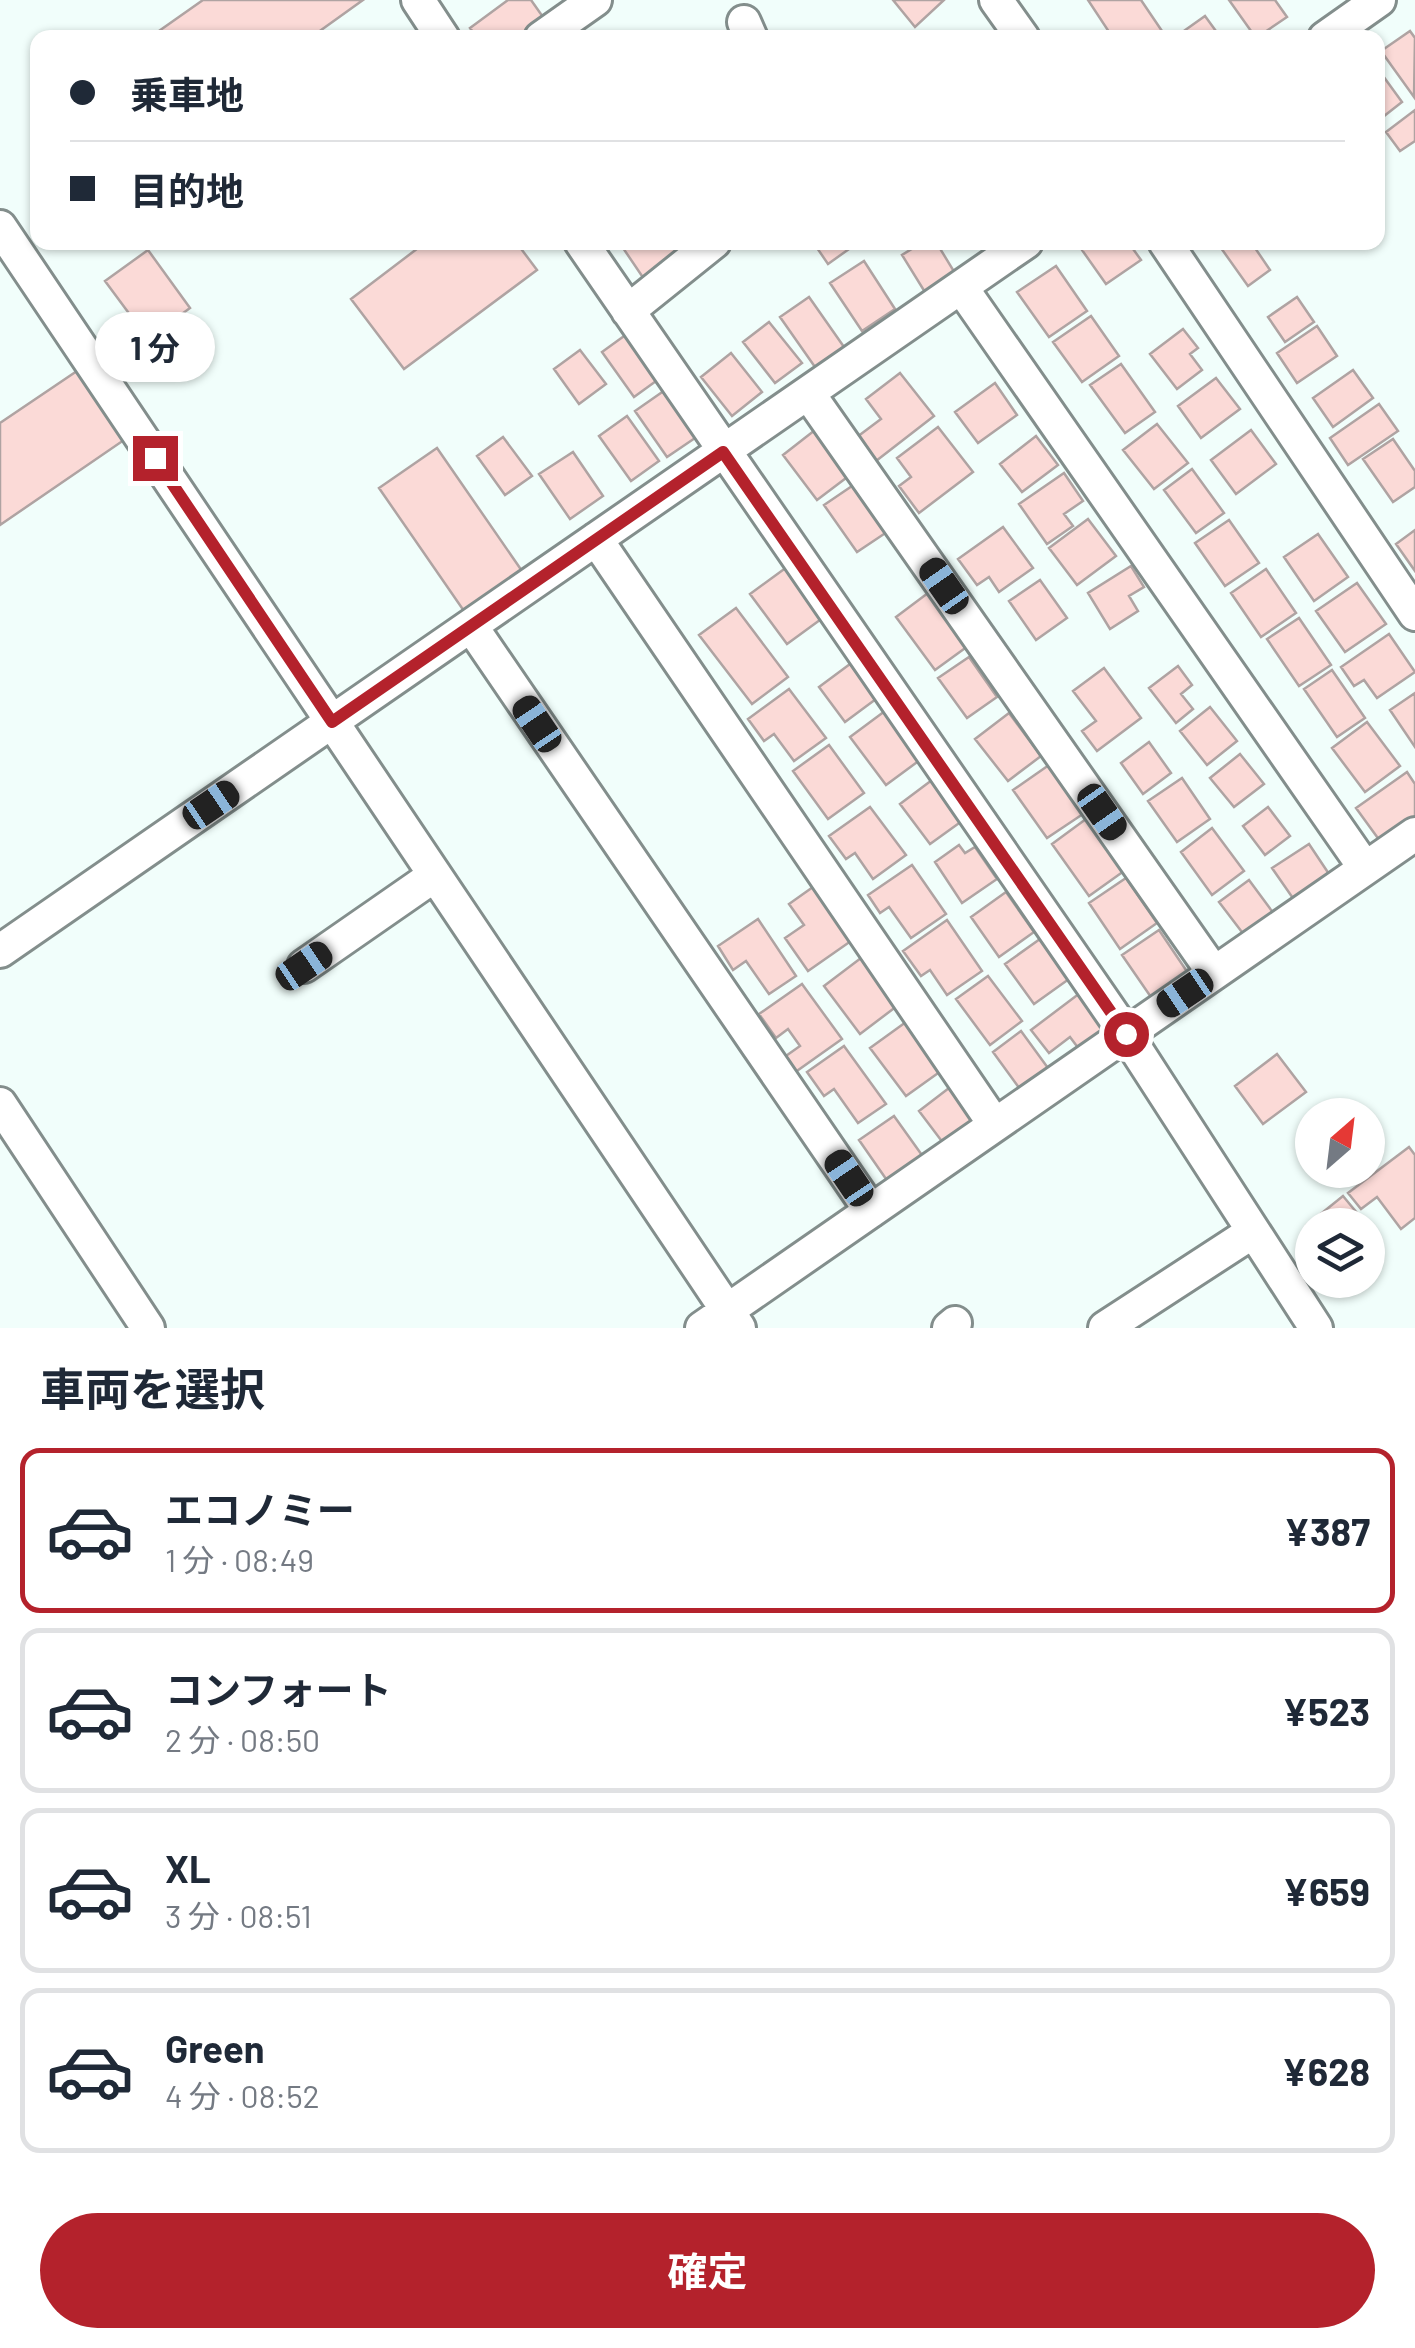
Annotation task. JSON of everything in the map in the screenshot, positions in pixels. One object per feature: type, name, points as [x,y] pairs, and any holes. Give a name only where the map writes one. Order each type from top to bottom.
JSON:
[{"type":"street","points":[[418,0],[438,30]]},
{"type":"street","points":[[552,30],[595,0]]},
{"type":"street","points":[[996,0],[1017,30]]},
{"type":"street","points":[[1337,30],[1380,0]]},
{"type":"street","points":[[0,227],[435,875],[723,1322],[871,1211],[1415,834]]},
{"type":"street","points":[[587,250],[1126,1034],[1251,1233],[1316,1328]]},
{"type":"street","points":[[628,311],[704,250]]},
{"type":"street","points":[[0,952],[1014,250]]},
{"type":"street","points":[[1170,250],[1415,614]]},
{"type":"street","points":[[961,287],[1365,868]]},
{"type":"street","points":[[808,394],[1214,973]]},
{"type":"street","points":[[596,539],[995,1125]]},
{"type":"street","points":[[470,626],[871,1211]]},
{"type":"street","points":[[304,966],[435,875]]},
{"type":"street","points":[[0,1104],[148,1328]]},
{"type":"street","points":[[1105,1328],[1251,1233]]},
{"type":"building","points":[[203,0],[363,0],[321,30],[160,30]]},
{"type":"building","points":[[508,0],[531,0],[543,17],[526,30],[470,28]]},
{"type":"building","points":[[893,0],[944,0],[915,27]]},
{"type":"building","points":[[1088,0],[1141,0],[1161,30],[1108,30]]},
{"type":"building","points":[[1229,0],[1275,0],[1287,17],[1268,30],[1250,30]]},
{"type":"building","points":[[1205,16],[1215,30],[1185,30]]},
{"type":"building","points":[[1410,31],[1415,38],[1414,97],[1385,57],[1385,48]]},
{"type":"building","points":[[1385,79],[1402,102],[1385,115]]},
{"type":"building","points":[[1415,110],[1415,141],[1400,151],[1386,132]]},
{"type":"building","points":[[148,250],[190,308],[148,339],[105,281]]},
{"type":"building","points":[[415,250],[522,250],[537,270],[404,369],[351,299]]},
{"type":"building","points":[[624,250],[682,250],[683,252],[644,279]]},
{"type":"building","points":[[818,250],[848,250],[828,264]]},
{"type":"building","points":[[910,250],[941,250],[958,278],[928,297],[902,255]]},
{"type":"building","points":[[1082,250],[1134,250],[1141,260],[1106,284]]},
{"type":"building","points":[[1222,250],[1256,250],[1270,270],[1248,286]]},
{"type":"building","points":[[864,261],[895,309],[862,331],[830,283]]},
{"type":"building","points":[[1056,266],[1087,311],[1049,337],[1017,292]]},
{"type":"building","points":[[809,297],[844,347],[815,367],[780,317]]},
{"type":"building","points":[[1297,297],[1314,322],[1285,342],[1268,317]]},
{"type":"building","points":[[1091,316],[1119,356],[1082,382],[1053,342]]},
{"type":"building","points":[[769,322],[802,363],[775,383],[743,342]]},
{"type":"building","points":[[1317,326],[1337,356],[1297,383],[1277,353]]},
{"type":"building","points":[[1183,329],[1198,348],[1190,354],[1202,370],[1177,389],[1150,354]]},
{"type":"building","points":[[631,331],[663,376],[634,397],[602,352]]},
{"type":"building","points":[[580,350],[606,384],[579,404],[554,369]]},
{"type":"building","points":[[731,353],[762,392],[732,416],[701,377]]},
{"type":"building","points":[[1121,364],[1155,412],[1125,433],[1090,385]]},
{"type":"building","points":[[1353,370],[1373,398],[1333,427],[1313,398]]},
{"type":"building","points":[[77,371],[124,440],[0,525],[0,423]]},
{"type":"building","points":[[900,373],[934,416],[876,461],[857,437],[881,419],[866,399]]},
{"type":"building","points":[[1216,378],[1240,409],[1201,438],[1178,406]]},
{"type":"building","points":[[995,383],[1017,415],[978,443],[955,412]]},
{"type":"building","points":[[668,388],[701,434],[667,457],[635,411]]},
{"type":"building","points":[[1379,404],[1398,431],[1348,465],[1330,438]]},
{"type":"building","points":[[627,416],[659,461],[631,481],[599,436]]},
{"type":"building","points":[[1157,424],[1188,463],[1154,489],[1123,450]]},
{"type":"building","points":[[938,427],[973,472],[919,513],[899,486],[911,477],[897,458]]},
{"type":"building","points":[[815,430],[850,475],[817,500],[783,455]]},
{"type":"building","points":[[1251,430],[1276,464],[1236,494],[1211,460]]},
{"type":"building","points":[[1036,436],[1058,465],[1022,492],[1000,464]]},
{"type":"building","points":[[503,437],[532,476],[505,495],[477,456]]},
{"type":"building","points":[[1393,439],[1415,471],[1415,487],[1393,502],[1363,459]]},
{"type":"building","points":[[437,448],[522,571],[464,611],[379,488]]},
{"type":"building","points":[[573,452],[603,496],[570,519],[539,474]]},
{"type":"building","points":[[1192,469],[1224,513],[1196,533],[1164,490]]},
{"type":"building","points":[[1064,473],[1083,501],[1064,514],[1073,526],[1047,544],[1019,504]]},
{"type":"building","points":[[855,484],[887,532],[857,552],[824,505]]},
{"type":"building","points":[[1088,519],[1116,556],[1077,585],[1049,548]]},
{"type":"building","points":[[1229,520],[1259,563],[1225,586],[1195,543]]},
{"type":"building","points":[[1003,527],[1033,568],[999,592],[989,577],[977,585],[958,559]]},
{"type":"building","points":[[1415,530],[1415,571],[1396,544]]},
{"type":"building","points":[[1318,534],[1348,577],[1314,601],[1284,557]]},
{"type":"building","points":[[1131,566],[1144,587],[1129,596],[1138,611],[1110,629],[1088,593]]},
{"type":"building","points":[[787,567],[824,617],[787,644],[750,594]]},
{"type":"building","points":[[1266,569],[1296,613],[1261,637],[1231,593]]},
{"type":"building","points":[[1040,580],[1067,618],[1036,640],[1009,601]]},
{"type":"building","points":[[1357,583],[1386,624],[1345,652],[1316,611]]},
{"type":"building","points":[[928,593],[968,646],[935,670],[896,617]]},
{"type":"building","points":[[736,608],[788,677],[752,704],[699,635]]},
{"type":"building","points":[[1299,618],[1331,665],[1299,686],[1267,639]]},
{"type":"building","points":[[1389,634],[1415,672],[1377,698],[1364,680],[1354,686],[1341,667]]},
{"type":"building","points":[[969,657],[997,697],[967,718],[938,678]]},
{"type":"building","points":[[850,664],[876,699],[845,722],[819,687]]},
{"type":"building","points":[[1178,666],[1192,685],[1181,694],[1193,709],[1176,723],[1149,688]]},
{"type":"building","points":[[1104,668],[1141,718],[1097,751],[1082,731],[1096,721],[1073,691]]},
{"type":"building","points":[[1332,670],[1365,718],[1337,737],[1304,689]]},
{"type":"building","points":[[789,689],[826,738],[794,761],[774,734],[764,741],[748,719]]},
{"type":"building","points":[[1415,693],[1415,747],[1390,710]]},
{"type":"building","points":[[1210,707],[1237,741],[1207,765],[1180,731]]},
{"type":"building","points":[[889,708],[924,757],[886,785],[850,737]]},
{"type":"building","points":[[1009,713],[1041,756],[1008,781],[975,739]]},
{"type":"building","points":[[1367,722],[1400,766],[1365,792],[1332,748]]},
{"type":"building","points":[[1149,742],[1171,773],[1143,794],[1121,763]]},
{"type":"building","points":[[829,745],[864,793],[828,819],[793,771]]},
{"type":"building","points":[[1240,754],[1264,784],[1234,807],[1210,778]]},
{"type":"building","points":[[1049,765],[1083,814],[1047,838],[1013,790]]},
{"type":"building","points":[[1407,772],[1415,784],[1415,817],[1380,841],[1356,808]]},
{"type":"building","points":[[1182,778],[1210,819],[1177,842],[1148,801]]},
{"type":"building","points":[[932,780],[962,821],[930,844],[900,804]]},
{"type":"building","points":[[870,807],[906,855],[873,879],[855,853],[846,859],[829,836]]},
{"type":"building","points":[[1268,807],[1290,836],[1265,855],[1243,826]]},
{"type":"building","points":[[1086,819],[1124,871],[1089,896],[1052,844]]},
{"type":"building","points":[[1212,828],[1244,871],[1212,895],[1181,852]]},
{"type":"building","points":[[1309,844],[1333,880],[1297,904],[1272,868]]},
{"type":"building","points":[[959,845],[965,853],[975,847],[997,879],[962,903],[935,862]]},
{"type":"building","points":[[912,865],[946,914],[911,938],[889,907],[880,913],[868,895]]},
{"type":"building","points":[[1126,878],[1157,923],[1120,949],[1089,903]]},
{"type":"building","points":[[1249,880],[1277,918],[1248,940],[1219,902]]},
{"type":"building","points":[[813,887],[851,941],[808,971],[785,938],[804,925],[789,904]]},
{"type":"building","points":[[1006,892],[1034,932],[999,957],[971,917]]},
{"type":"building","points":[[758,919],[796,976],[769,994],[746,961],[733,970],[718,946]]},
{"type":"building","points":[[947,920],[982,971],[947,995],[930,970],[921,976],[903,951]]},
{"type":"building","points":[[1159,930],[1190,976],[1153,1000],[1122,955]]},
{"type":"building","points":[[1040,939],[1069,979],[1034,1004],[1005,964]]},
{"type":"building","points":[[861,958],[897,1006],[860,1034],[824,986]]},
{"type":"building","points":[[988,976],[1022,1021],[990,1045],[956,999]]},
{"type":"building","points":[[802,984],[842,1039],[794,1073],[783,1058],[800,1046],[788,1029],[776,1038],[759,1014]]},
{"type":"building","points":[[1080,993],[1106,1029],[1079,1049],[1070,1037],[1049,1053],[1031,1030]]},
{"type":"building","points":[[906,1022],[941,1071],[906,1096],[870,1048]]},
{"type":"building","points":[[1021,1031],[1056,1079],[1028,1100],[993,1052]]},
{"type":"building","points":[[844,1046],[886,1104],[858,1123],[834,1089],[824,1096],[807,1072]]},
{"type":"building","points":[[1277,1054],[1306,1092],[1263,1124],[1235,1086]]},
{"type":"building","points":[[949,1088],[980,1130],[950,1152],[919,1111]]},
{"type":"building","points":[[894,1116],[929,1165],[893,1189],[859,1140]]},
{"type":"building","points":[[1409,1147],[1415,1155],[1415,1218],[1401,1229],[1377,1197],[1360,1208],[1348,1193],[1355,1188],[1385,1188],[1385,1165]]},
{"type":"building","points":[[1343,1196],[1353,1208],[1328,1208]]},
{"type":"route","points":[[155,458],[332,722],[723,452],[1126,1034]]}]
